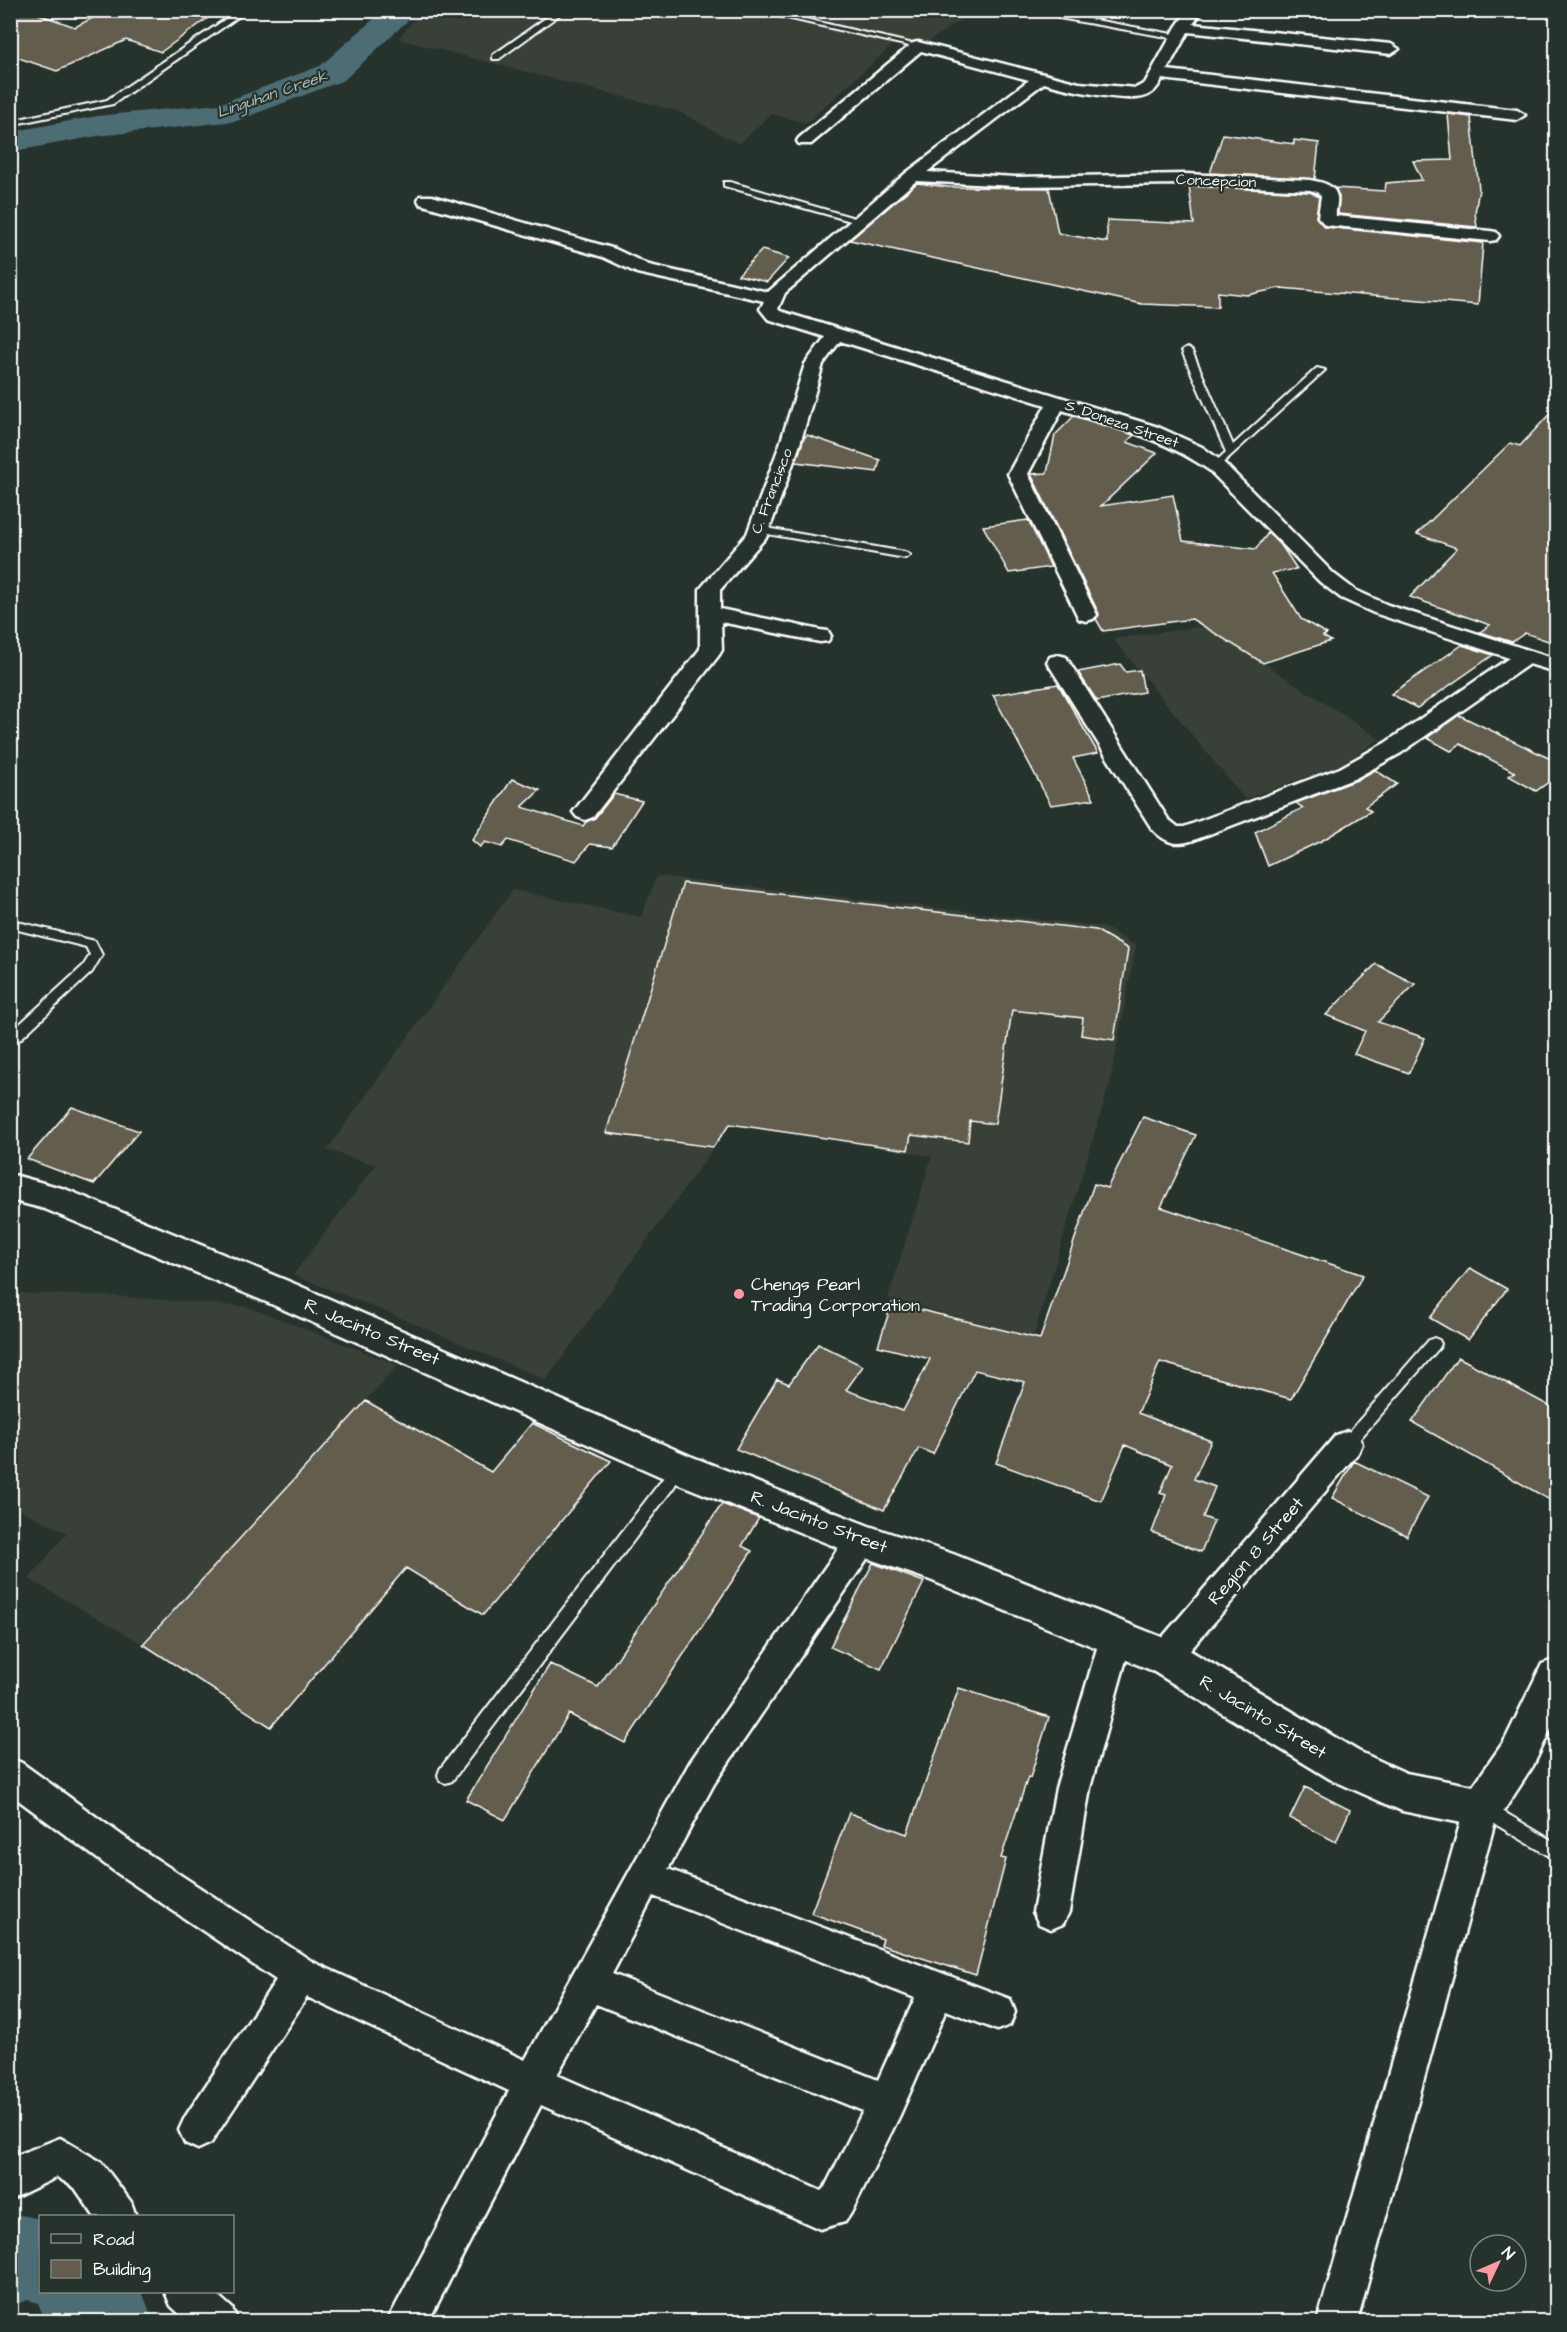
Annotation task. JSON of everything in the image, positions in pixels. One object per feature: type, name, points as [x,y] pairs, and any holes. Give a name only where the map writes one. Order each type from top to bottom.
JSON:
[{"type":"street","points":[[805,141],[918,46],[1079,88],[1139,93],[1151,86],[1180,32],[1196,10]]},
{"type":"street","points":[[1180,32],[1391,49]]},
{"type":"street","points":[[1158,74],[1517,115]]},
{"type":"street","points":[[773,307],[777,291],[912,176],[1041,78]]},
{"type":"street","name":"Concepcion","points":[[912,176],[950,181],[1055,182],[1186,179],[1310,185],[1323,188],[1329,196],[1326,217],[1331,221],[1490,236]]},
{"type":"street","name":"S. Doneza Street","points":[[426,200],[609,253],[643,269],[773,307],[835,336],[1057,402],[1179,442],[1216,466],[1327,578],[1348,594],[1381,609],[1557,666]]},
{"type":"street","name":"C. Francisco","points":[[585,812],[707,656],[714,634],[708,599],[711,588],[757,537],[814,364],[835,336]]},
{"type":"street","points":[[1057,402],[1018,474],[1086,615]]},
{"type":"street","points":[[711,614],[820,636]]},
{"type":"street","points":[[1058,662],[1160,825],[1172,835],[1186,835],[1348,773],[1393,748],[1525,657]]},
{"type":"street","name":"R. Jacinto Street","points":[[10,1187],[53,1198],[283,1294],[677,1467],[862,1540],[939,1566],[1165,1657],[1344,1765],[1402,1792],[1482,1807]]},
{"type":"street","name":"Region 8 Street","points":[[1165,1657],[1347,1444]]},
{"type":"street","points":[[407,2322],[644,1876],[702,1773],[862,1540]]},
{"type":"street","points":[[1051,1912],[1073,1788],[1116,1638]]},
{"type":"street","points":[[1337,2322],[1482,1807],[1519,1753],[1557,1677]]},
{"type":"street","points":[[10,1774],[126,1859],[300,1976],[533,2083],[820,2210],[831,2208],[838,2200],[887,2102],[938,1988]]},
{"type":"street","points":[[644,1876],[997,2012]]},
{"type":"street","points":[[198,2130],[300,1976]]},
{"type":"street","points":[[589,1983],[887,2102]]},
{"type":"street","points":[[10,2181],[21,2173],[60,2157],[88,2175],[116,2215]]},
{"type":"street","points":[[186,2293],[218,2322]]},
{"type":"lane","points":[[10,123],[110,102],[245,10]]},
{"type":"lane","points":[[496,57],[563,10]]},
{"type":"lane","points":[[755,10],[918,46]]},
{"type":"lane","points":[[1062,16],[1180,32]]},
{"type":"lane","points":[[727,184],[861,221]]},
{"type":"lane","points":[[1187,351],[1231,452]]},
{"type":"lane","points":[[1216,466],[1320,370]]},
{"type":"lane","points":[[760,530],[905,555]]},
{"type":"lane","points":[[10,924],[91,944],[96,955],[88,969],[10,1041]]},
{"type":"lane","points":[[1347,1444],[1434,1344]]},
{"type":"lane","points":[[446,1775],[669,1482],[677,1467]]},
{"type":"lane","points":[[1482,1807],[1557,1852]]},
{"type":"shaded area","points":[[421,11],[974,11],[917,49],[894,44],[806,123],[771,114],[739,144],[678,111],[398,39]]},
{"type":"shaded area","points":[[1204,626],[1380,739],[1344,763],[1245,799],[1113,639]]},
{"type":"shaded area","points":[[657,876],[1104,927],[1136,946],[1110,1082],[1033,1338],[888,1298],[932,1156],[731,1124],[546,1380],[293,1275],[376,1165],[327,1150],[513,890],[641,917]]},
{"type":"shaded area","points":[[10,1293],[114,1296],[248,1307],[398,1365],[143,1644],[29,1579],[67,1533],[11,1505]]},
{"type":"building","points":[[10,10],[27,10],[75,27],[108,10],[219,10],[161,52],[126,40],[57,71],[10,55]]},
{"type":"building","points":[[1448,114],[1471,117],[1479,189],[1475,213],[1477,227],[1338,214],[1339,197],[1335,188],[1385,191],[1386,183],[1422,180],[1413,161],[1452,160]]},
{"type":"building","points":[[1223,134],[1294,144],[1294,140],[1319,143],[1315,179],[1210,173]]},
{"type":"building","points":[[917,183],[948,187],[1049,188],[1058,233],[1107,242],[1107,220],[1194,224],[1189,186],[1310,192],[1319,197],[1316,217],[1325,227],[1483,243],[1478,305],[1280,288],[1247,295],[1218,292],[1218,307],[1142,304],[850,240]]},
{"type":"building","points":[[762,250],[789,258],[767,282],[738,275]]},
{"type":"building","points":[[1557,406],[1557,644],[1525,633],[1512,642],[1480,632],[1490,625],[1410,597],[1457,548],[1417,534],[1510,443],[1520,446]]},
{"type":"building","points":[[1074,416],[1134,435],[1127,442],[1157,453],[1101,506],[1173,495],[1183,541],[1256,549],[1268,533],[1283,548],[1297,569],[1272,573],[1301,619],[1327,634],[1323,636],[1331,641],[1263,663],[1192,619],[1103,631],[1096,619],[1099,614],[1031,474],[1047,473],[1055,435]]},
{"type":"building","points":[[807,435],[880,460],[877,472],[796,462]]},
{"type":"building","points":[[1028,520],[1051,567],[1009,573],[983,526]]},
{"type":"building","points":[[1462,645],[1493,655],[1417,708],[1391,694]]},
{"type":"building","points":[[1120,664],[1126,672],[1140,670],[1144,692],[1097,701],[1078,672]]},
{"type":"building","points":[[1058,684],[1098,753],[1073,758],[1094,799],[1051,805],[993,695]]},
{"type":"building","points":[[1459,715],[1557,762],[1557,776],[1536,791],[1509,776],[1515,772],[1460,744],[1451,751],[1427,738]]},
{"type":"building","points":[[1375,770],[1397,784],[1365,807],[1371,811],[1323,840],[1268,866],[1255,832],[1303,808],[1296,803],[1357,780]]},
{"type":"building","points":[[512,779],[540,790],[522,807],[583,826],[595,818],[614,794],[642,801],[612,847],[590,844],[576,861],[508,840],[502,847],[485,842],[480,847],[472,840]]},
{"type":"building","points":[[683,883],[1096,930],[1128,949],[1114,1040],[1081,1035],[1083,1018],[1012,1010],[995,1124],[970,1121],[968,1142],[911,1135],[908,1150],[730,1124],[713,1147],[606,1133]]},
{"type":"building","points":[[1376,964],[1415,984],[1378,1022],[1425,1038],[1409,1073],[1354,1054],[1365,1031],[1326,1015]]},
{"type":"building","points":[[72,1107],[139,1131],[94,1184],[27,1159]]},
{"type":"building","points":[[1143,1117],[1196,1135],[1161,1207],[1363,1275],[1291,1399],[1160,1362],[1138,1413],[1211,1441],[1194,1479],[1215,1487],[1203,1517],[1214,1521],[1201,1552],[1152,1532],[1166,1495],[1160,1493],[1172,1465],[1125,1445],[1101,1501],[996,1463],[1025,1382],[975,1370],[933,1454],[919,1448],[884,1510],[736,1449],[777,1379],[789,1384],[818,1344],[863,1366],[846,1390],[903,1411],[930,1359],[878,1346],[892,1303],[1040,1339],[1094,1184],[1107,1188]]},
{"type":"building","points":[[1470,1268],[1507,1289],[1468,1340],[1430,1318]]},
{"type":"building","points":[[1458,1357],[1557,1410],[1557,1504],[1412,1422]]},
{"type":"building","points":[[366,1401],[491,1472],[532,1423],[611,1461],[483,1615],[406,1568],[271,1727],[143,1644]]},
{"type":"building","points":[[1354,1461],[1428,1497],[1407,1536],[1332,1498]]},
{"type":"building","points":[[722,1504],[759,1518],[742,1546],[752,1551],[625,1743],[569,1714],[505,1820],[466,1800],[550,1664],[598,1687]]},
{"type":"building","points":[[873,1563],[924,1582],[881,1669],[830,1647]]},
{"type":"building","points":[[959,1688],[1049,1717],[1001,1858],[1006,1859],[976,1975],[881,1945],[883,1939],[811,1913],[849,1813],[907,1834]]},
{"type":"building","points":[[1305,1787],[1350,1810],[1336,1842],[1290,1818]]},
{"type":"waterway","name":"Linguhan Creek","points":[[10,142],[97,126],[224,114],[332,73],[404,10]]},
{"type":"waterway","points":[[10,2265],[21,2257],[39,2261]]},
{"type":"waterway","points":[[77,2293],[112,2322]]},
{"type":"place","name":"Chengs Pearl Trading Corporation","points":[[739,1294]]}]
